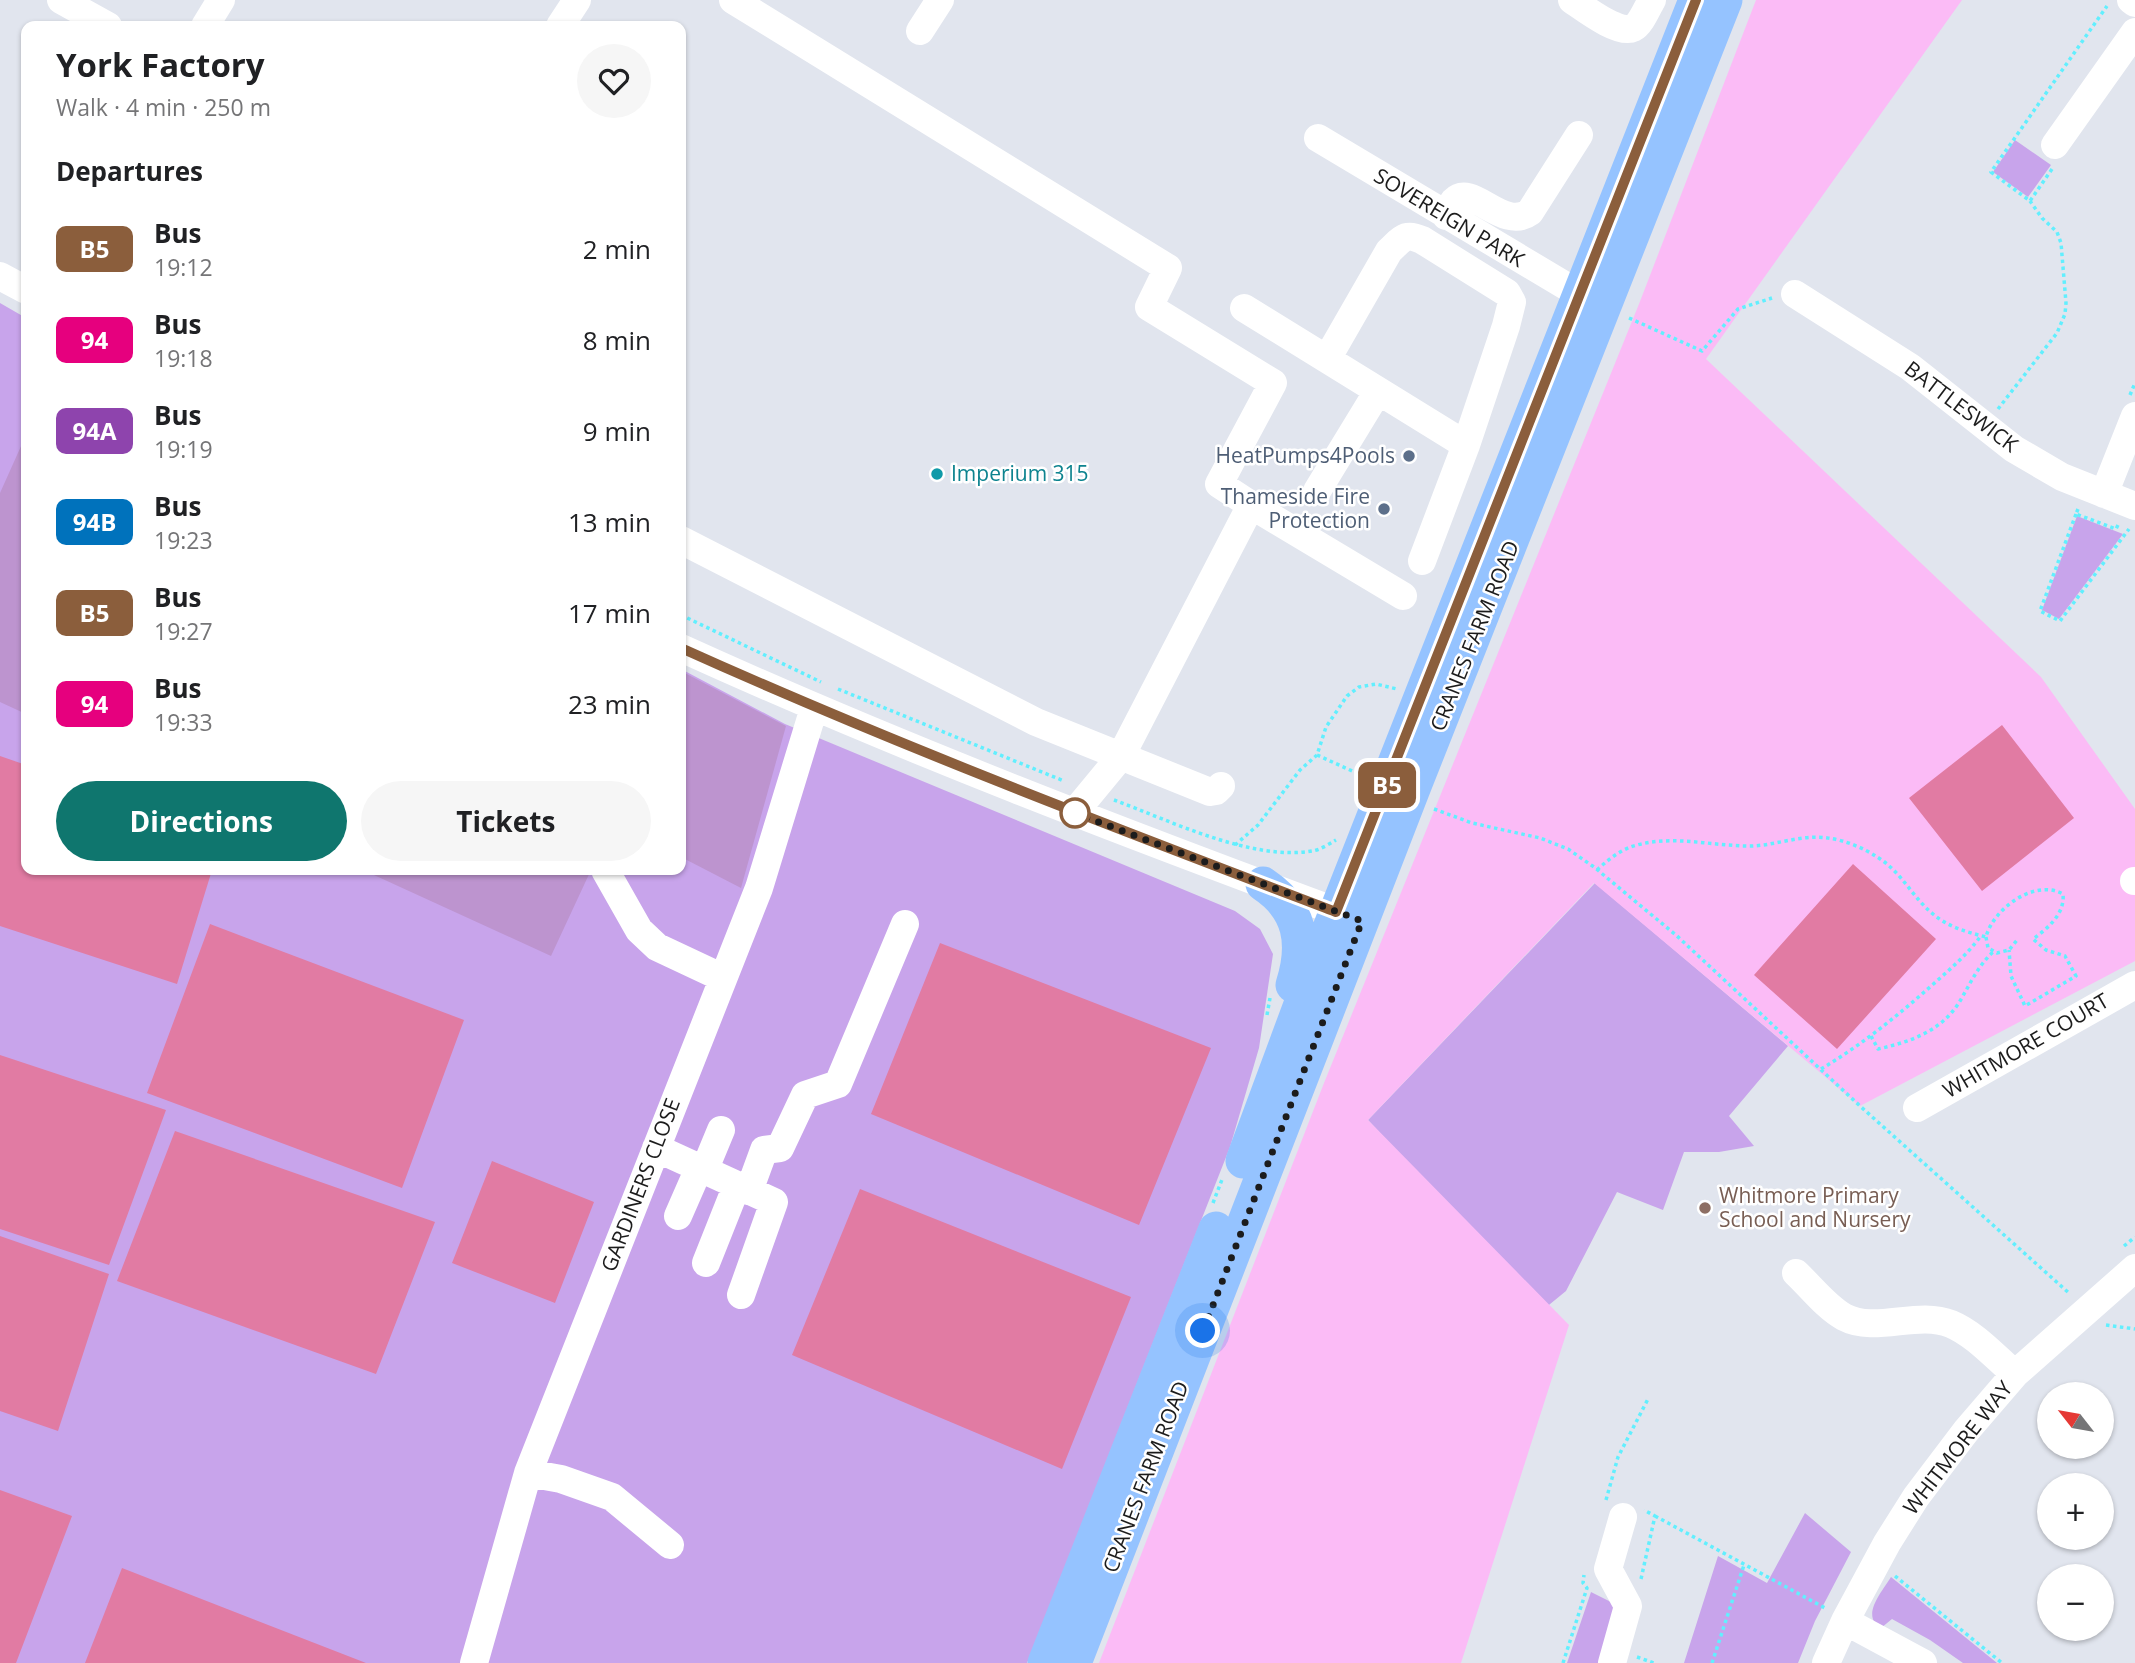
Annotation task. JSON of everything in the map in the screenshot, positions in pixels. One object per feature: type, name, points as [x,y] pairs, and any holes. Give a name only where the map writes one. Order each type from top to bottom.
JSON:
[{"type":"main road","name":"CRANES FARM ROAD","points":[[1593,301],[1696,0]]},
{"type":"main road","name":"CRANES FARM ROAD","points":[[1074,1663],[1349,917],[1593,301],[1726,0]]},
{"type":"main road","points":[[1258,1121],[1282,1021],[1298,970],[1300,951],[1293,915],[1286,902],[1263,884]]},
{"type":"main road","name":"CRANES FARM ROAD","points":[[1045,1663],[1258,1121],[1349,917]]},
{"type":"street","points":[[61,0],[99,21]]},
{"type":"street","points":[[208,21],[221,0]]},
{"type":"street","points":[[564,21],[577,0]]},
{"type":"street","points":[[733,0],[1168,268],[1149,307],[1273,383],[1219,484],[1403,596]]},
{"type":"street","points":[[920,31],[940,0]]},
{"type":"street","points":[[1572,0],[1617,28],[1629,30],[1635,27],[1652,0]]},
{"type":"street","points":[[2055,145],[2135,33]]},
{"type":"street","points":[[1446,216],[1454,201],[1459,197],[1466,197],[1506,216],[1523,218],[1530,212],[1579,135]]},
{"type":"street","name":"SOVEREIGN PARK","points":[[1318,138],[1530,267],[1593,301]]},
{"type":"street","points":[[1327,359],[1389,251],[1404,237],[1412,236],[1422,240],[1511,298],[1512,305],[1506,326],[1466,445],[1422,561]]},
{"type":"street","points":[[1511,298],[1530,267]]},
{"type":"street","points":[[0,276],[21,287]]},
{"type":"street","name":"BATTLESWICK","points":[[1784,296],[1910,367],[2014,449],[2062,477],[2104,494],[2134,515]]},
{"type":"street","points":[[1244,308],[1466,445]]},
{"type":"street","points":[[1317,491],[1378,391]]},
{"type":"street","points":[[2104,494],[2135,416]]},
{"type":"street","points":[[1083,802],[1121,756],[1251,505]]},
{"type":"street","points":[[686,544],[1035,722],[1210,792],[1221,786]]},
{"type":"street","points":[[686,650],[814,708],[1083,802],[1263,884],[1349,917]]},
{"type":"street","name":"GARDINERS CLOSE","points":[[474,1663],[528,1472],[759,888],[814,708]]},
{"type":"street","points":[[607,875],[639,930],[657,947],[723,978]]},
{"type":"street","points":[[706,1263],[764,1150],[780,1148],[805,1095],[838,1084],[905,924]]},
{"type":"street","name":"WHITMORE COURT","points":[[1917,1108],[2135,985]]},
{"type":"street","points":[[678,1216],[721,1130]]},
{"type":"street","points":[[656,1148],[774,1202],[741,1295]]},
{"type":"street","name":"WHITMORE WAY","points":[[1826,1663],[1833,1620],[1916,1497],[1966,1431],[2015,1374],[2090,1317],[2135,1268]]},
{"type":"street","points":[[1796,1273],[1843,1316],[1868,1323],[1920,1319],[1949,1323],[2015,1374]]},
{"type":"street","points":[[528,1472],[561,1479],[612,1497],[670,1545]]},
{"type":"street","points":[[1616,1662],[1628,1606],[1608,1569],[1623,1517]]},
{"type":"street","points":[[1833,1620],[1923,1663]]},
{"type":"path","points":[[1996,411],[2057,333],[2066,303],[2061,243],[2057,232],[2042,218],[2030,201]]},
{"type":"path","points":[[1593,301],[1702,351],[1738,309],[1784,296]]},
{"type":"path","points":[[2076,514],[2040,611],[2060,621],[2134,515]]},
{"type":"path","points":[[686,618],[733,642],[1083,802],[1235,845],[1275,851],[1315,851],[1341,837]]},
{"type":"path","points":[[1235,845],[1258,825],[1300,770],[1317,755],[1326,727],[1347,696],[1359,687],[1376,684],[1398,689]]},
{"type":"path","points":[[1317,755],[1397,796],[1472,823],[1540,838],[1568,849],[1677,936],[2090,1317],[2135,1329]]},
{"type":"path","points":[[1597,870],[1626,848],[1640,844],[1684,841],[1750,846],[1782,844],[1807,837],[1829,838],[1876,856],[1895,869],[1932,914],[1956,928],[1984,937]]},
{"type":"path","points":[[1821,1069],[1907,1007],[1984,937],[1994,920],[2019,898],[2038,890],[2053,890],[2063,894],[2062,906],[2055,920],[2034,939],[2046,950],[2065,956],[2076,976],[2025,1006],[2011,976],[2009,950]]},
{"type":"path","points":[[1984,937],[1988,948],[1993,952]]},
{"type":"path","points":[[1870,1036],[1878,1049],[1906,1042],[1941,1023],[1958,1004],[1977,969],[1993,952],[2009,950],[2018,939]]},
{"type":"path","points":[[1655,1516],[1826,1608],[1833,1620]]},
{"type":"path","points":[[1712,1663],[1744,1564]]},
{"type":"path","points":[[1890,1573],[2002,1663]]},
{"type":"shaded area","points":[[1756,0],[1962,0],[1706,359],[2041,677],[2135,809],[2135,961],[1860,1106],[1594,883],[1368,1120],[1569,1325],[1461,1663],[1099,1663],[1324,1083],[1639,304]]},
{"type":"shaded area","points":[[2015,140],[2051,165],[2028,197],[1993,172]]},
{"type":"shaded area","points":[[0,303],[21,315],[21,875],[686,875],[686,672],[785,724],[1235,911],[1260,929],[1273,954],[1259,1048],[1230,1147],[1027,1663],[0,1663]]},
{"type":"shaded area","points":[[21,446],[21,712],[0,702],[0,493]]},
{"type":"shaded area","points":[[2077,516],[2123,534],[2059,619],[2042,610]]},
{"type":"shaded area","points":[[686,674],[786,726],[741,888],[686,860]]},
{"type":"shaded area","points":[[2002,725],[2074,818],[1982,891],[1909,798]]},
{"type":"shaded area","points":[[0,756],[21,763],[21,875],[210,875],[177,984],[0,926]]},
{"type":"shaded area","points":[[1853,864],[1936,939],[1837,1049],[1754,975]]},
{"type":"shaded area","points":[[374,875],[589,875],[551,956]]},
{"type":"shaded area","points":[[1595,883],[1788,1046],[1729,1116],[1754,1146],[1719,1152],[1684,1152],[1663,1210],[1617,1192],[1566,1291],[1544,1309],[1368,1120]]},
{"type":"shaded area","points":[[210,924],[464,1020],[402,1188],[147,1093]]},
{"type":"shaded area","points":[[940,943],[1211,1048],[1139,1225],[871,1114]]},
{"type":"shaded area","points":[[0,1055],[166,1110],[109,1265],[0,1229]]},
{"type":"shaded area","points":[[175,1131],[435,1222],[376,1374],[117,1281]]},
{"type":"shaded area","points":[[492,1161],[594,1202],[555,1303],[452,1263]]},
{"type":"shaded area","points":[[860,1189],[1131,1297],[1062,1469],[792,1355]]},
{"type":"shaded area","points":[[0,1236],[109,1274],[58,1431],[0,1411]]},
{"type":"shaded area","points":[[0,1490],[72,1516],[16,1663],[0,1663]]},
{"type":"shaded area","points":[[1805,1513],[1851,1552],[1815,1621],[1798,1663],[1684,1663],[1718,1556],[1767,1583]]},
{"type":"shaded area","points":[[122,1568],[366,1663],[85,1663]]},
{"type":"shaded area","points":[[1891,1577],[1997,1663],[1963,1663],[1930,1640],[1892,1619],[1881,1628],[1872,1617],[1873,1611],[1878,1597]]},
{"type":"shaded area","points":[[1591,1592],[1617,1605],[1598,1663],[1567,1663]]},
{"type":"bus line","name":"B5","points":[[686,650],[908,747],[1336,912],[1696,0]]},
{"type":"place","name":"HeatPumps4Pools","points":[[1409,456]]},
{"type":"place","name":"Imperium 315","points":[[937,474]]},
{"type":"place","name":"Thameside Fire Protection","points":[[1384,509]]},
{"type":"place","name":"Whitmore Primary School and Nursery","points":[[1705,1208]]},
{"type":"route","points":[[1075,813],[1362,921],[1203,1331]]}]
